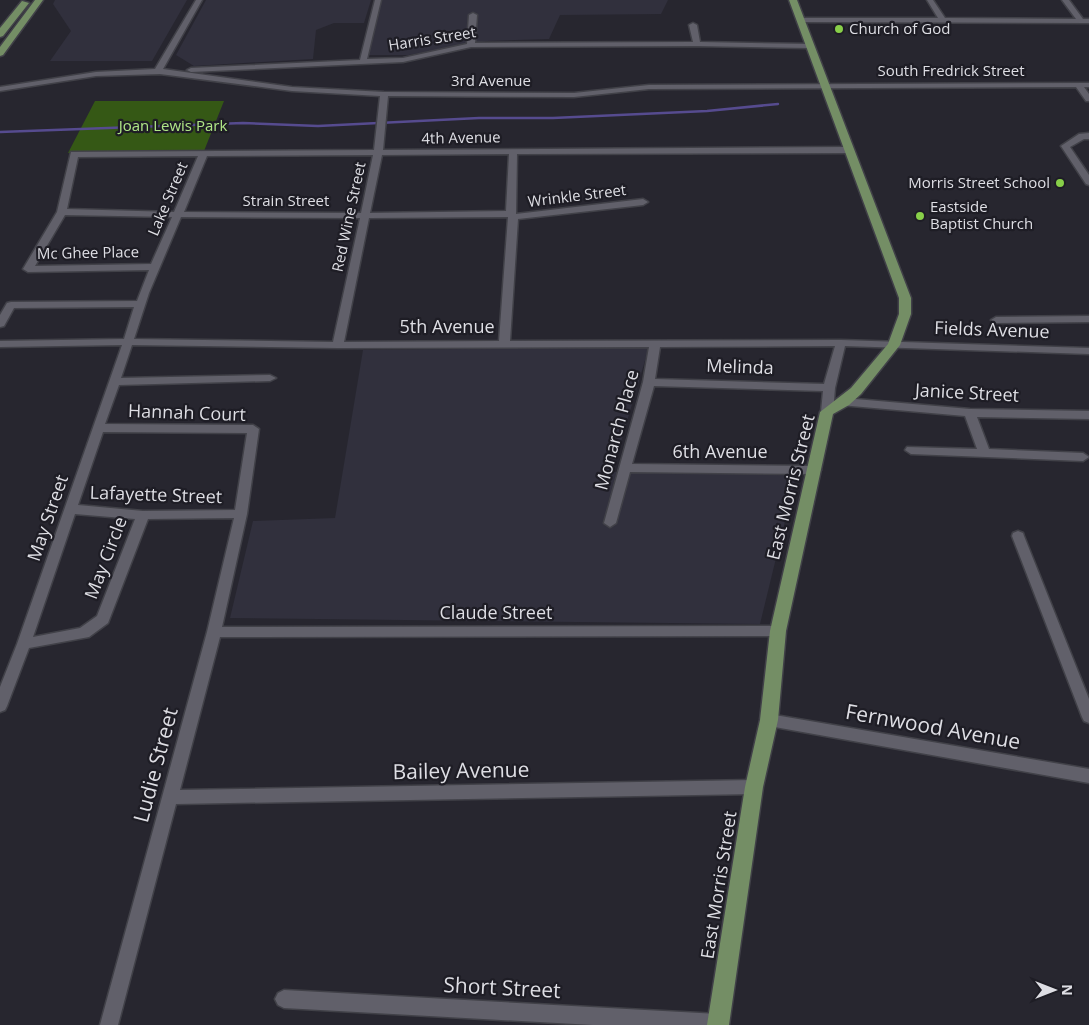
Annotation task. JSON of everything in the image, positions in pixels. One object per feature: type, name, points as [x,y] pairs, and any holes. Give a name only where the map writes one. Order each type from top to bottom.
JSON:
[{"type":"main road","points":[[0,34],[27,0]]},
{"type":"main road","points":[[0,53],[39,0]]},
{"type":"main road","name":"East Morris Street","points":[[718,1024],[754,787],[770,720],[778,630],[827,412],[844,402],[856,391],[894,344],[905,314],[905,298],[793,0]]},
{"type":"street","points":[[158,71],[199,0]]},
{"type":"street","points":[[363,62],[378,0]]},
{"type":"street","points":[[930,0],[943,21]]},
{"type":"street","points":[[1065,0],[1085,21]]},
{"type":"street","points":[[471,45],[473,15]]},
{"type":"street","points":[[801,20],[1085,21]]},
{"type":"street","points":[[693,25],[696,44]]},
{"type":"street","name":"Harris Street","points":[[0,88],[96,74],[404,60],[471,45],[696,44],[810,46]]},
{"type":"street","name":"3rd Avenue","points":[[158,71],[292,89],[384,94],[574,95],[649,87],[825,86]]},
{"type":"street","points":[[1078,84],[1089,99]]},
{"type":"street","name":"South Fredrick Street","points":[[825,86],[1089,84]]},
{"type":"street","name":"Red Wine Street","points":[[338,344],[378,153],[384,94]]},
{"type":"street","points":[[1089,136],[1082,136],[1065,146],[1089,182]]},
{"type":"street","name":"4th Avenue","points":[[74,154],[848,150]]},
{"type":"street","points":[[504,344],[512,216],[513,151]]},
{"type":"street","name":"Lake Street","points":[[128,342],[139,304],[179,215],[204,153]]},
{"type":"street","name":"Mc Ghee Place","points":[[74,154],[62,212],[28,269],[154,267]]},
{"type":"street","name":"Wrinkle Street","points":[[512,216],[644,202]]},
{"type":"street","name":"Strain Street","points":[[62,212],[364,217],[512,216]]},
{"type":"street","points":[[0,324],[11,305],[139,304]]},
{"type":"street","points":[[996,320],[1089,319]]},
{"type":"street","name":"5th Avenue","points":[[0,344],[128,342],[655,345],[894,344]]},
{"type":"street","name":"May Street","points":[[0,706],[24,644],[128,342]]},
{"type":"street","points":[[827,412],[829,388],[841,343]]},
{"type":"street","name":"Fields Avenue","points":[[894,344],[1089,351]]},
{"type":"street","name":"Monarch Place","points":[[610,523],[649,382],[655,345]]},
{"type":"street","points":[[113,382],[270,378]]},
{"type":"street","name":"Melinda","points":[[649,382],[829,388]]},
{"type":"street","name":"Janice Street","points":[[844,402],[970,413],[1089,415]]},
{"type":"street","points":[[970,413],[984,452]]},
{"type":"street","name":"Hannah Court","points":[[97,428],[253,429],[241,514]]},
{"type":"street","points":[[911,450],[1084,457]]},
{"type":"street","name":"6th Avenue","points":[[624,468],[815,470]]},
{"type":"street","name":"Lafayette Street","points":[[69,509],[143,515],[241,514]]},
{"type":"street","name":"Ludie Street","points":[[109,1025],[214,632],[241,514]]},
{"type":"street","name":"May Circle","points":[[24,644],[84,634],[103,619],[143,515]]},
{"type":"street","points":[[1018,536],[1089,717]]},
{"type":"street","name":"Claude Street","points":[[214,632],[778,630]]},
{"type":"street","name":"Fernwood Avenue","points":[[770,720],[1089,776]]},
{"type":"street","name":"Bailey Avenue","points":[[169,797],[754,787]]},
{"type":"street","name":"Short Street","points":[[284,998],[718,1024]]},
{"type":"shaded area","points":[[55,0],[187,0],[152,61],[50,61],[71,31],[53,4]]},
{"type":"shaded area","points":[[206,0],[371,0],[364,23],[334,23],[316,30],[313,59],[194,66],[176,55]]},
{"type":"shaded area","points":[[380,0],[668,0],[661,14],[560,15],[549,39],[487,41],[409,55],[364,55]]},
{"type":"shaded area","points":[[649,347],[612,472],[797,472],[760,624],[230,618],[253,521],[335,518],[363,350]]},
{"type":"green space","name":"Joan Lewis Park","points":[[95,101],[224,101],[204,151],[68,153]]},
{"type":"waterway","points":[[0,132],[243,123],[318,126],[479,118],[553,118],[707,111],[778,104]]},
{"type":"place","name":"Church of God","points":[[839,29]]},
{"type":"place","name":"Morris Street School","points":[[1060,183]]},
{"type":"place","name":"Eastside Baptist Church","points":[[920,216]]}]
